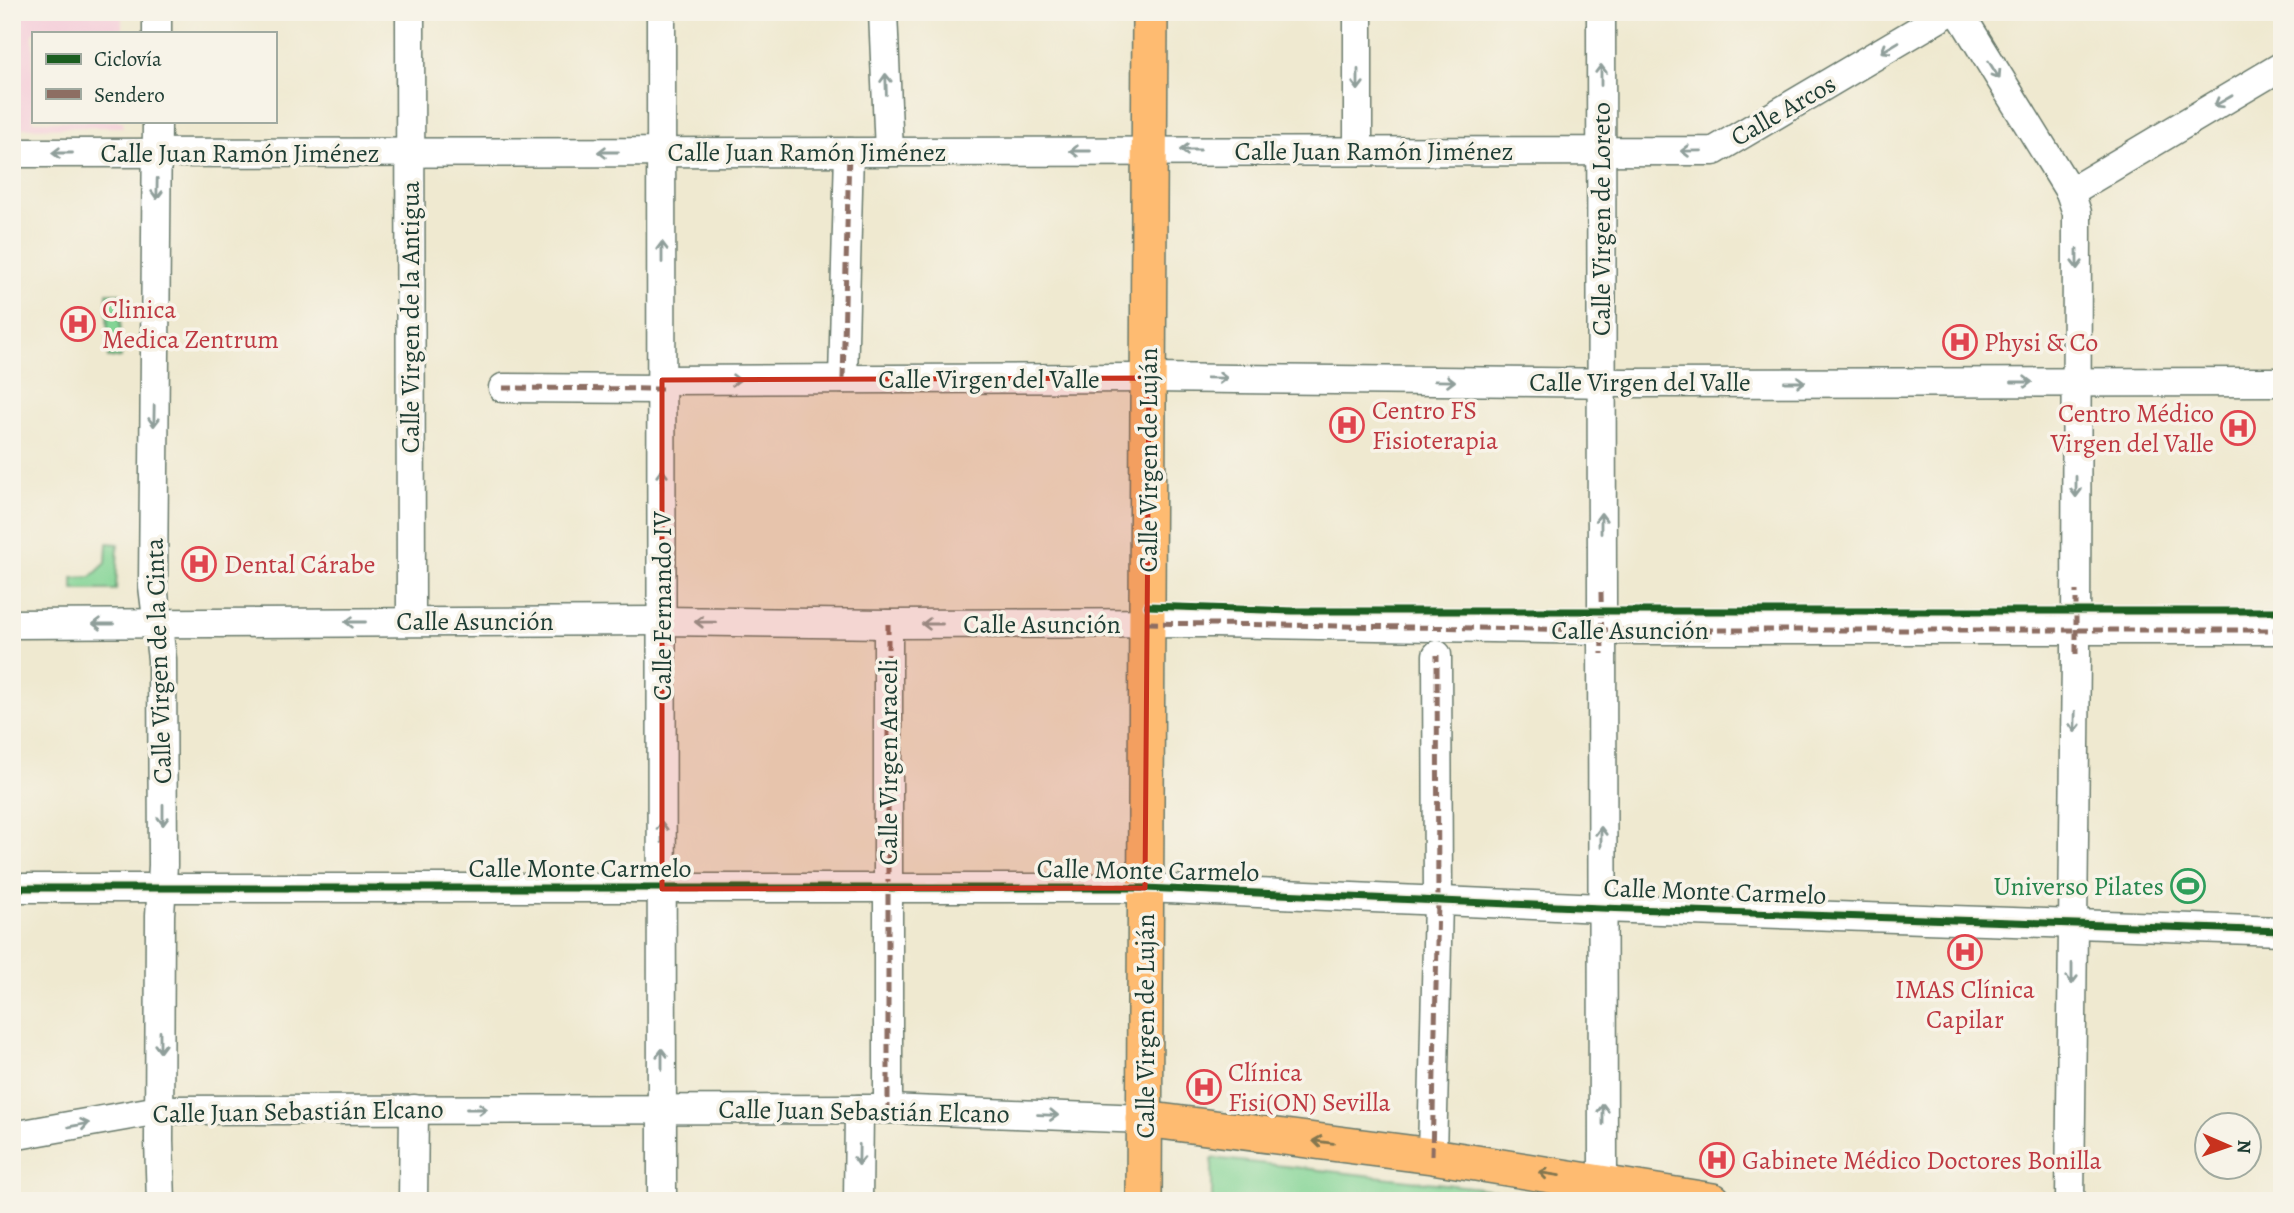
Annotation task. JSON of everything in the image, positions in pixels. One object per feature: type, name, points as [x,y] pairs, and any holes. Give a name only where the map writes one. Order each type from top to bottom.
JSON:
[{"type":"main road","name":"Calle Virgen de Luján","points":[[1144,1201],[1150,12]]},
{"type":"main road","name":"Calle Juan Sebastián Elcano","points":[[1144,1119],[1432,1156],[1600,1191],[1713,1201]]},
{"type":"street","points":[[157,12],[157,32]]},
{"type":"street","name":"Calle Virgen de la Antigua","points":[[410,12],[411,621]]},
{"type":"street","name":"Calle Fernando IV","points":[[662,12],[662,1201]]},
{"type":"street","points":[[883,12],[889,152]]},
{"type":"street","points":[[1358,12],[1358,151]]},
{"type":"street","name":"Calle Virgen de Loreto","points":[[1600,1191],[1601,12]]},
{"type":"street","name":"Calle Arcos","points":[[1602,152],[1714,151],[1949,12]]},
{"type":"street","points":[[1959,12],[2070,192],[2077,213],[2070,1201]]},
{"type":"street","points":[[2070,192],[2282,66]]},
{"type":"street","name":"Calle Virgen de la Cinta","points":[[157,122],[153,586],[162,659],[159,1111],[161,1201]]},
{"type":"street","name":"Calle Juan Ramón Jiménez","points":[[12,153],[1148,150],[1602,152]]},
{"type":"street","points":[[842,380],[849,152]]},
{"type":"street","name":"Calle Virgen del Valle","points":[[503,388],[842,380],[1149,378],[1600,383],[2282,382]]},
{"type":"street","name":"Calle Asunción","points":[[12,624],[662,621],[1147,623],[1602,630],[2282,630]]},
{"type":"street","name":"Calle Virgen Araceli","points":[[888,624],[888,1109]]},
{"type":"street","points":[[1432,1156],[1438,901],[1437,655]]},
{"type":"street","name":"Calle Monte Carmelo","points":[[12,888],[1145,888],[2072,926],[2282,931]]},
{"type":"street","points":[[413,1201],[415,1109]]},
{"type":"street","points":[[858,1201],[859,1109]]},
{"type":"street","name":"Calle Juan Sebastián Elcano","points":[[12,1136],[159,1111],[888,1109],[1144,1119]]},
{"type":"highlighted area","points":[[1149,378],[1145,888],[662,889],[662,380]]},
{"type":"shaded area","points":[[12,12],[122,12],[122,32],[32,32],[32,122],[123,122],[123,127],[12,128]]},
{"type":"green space","points":[[107,293],[120,293],[121,358],[108,358]]},
{"type":"green space","points":[[107,543],[118,544],[116,590],[73,590],[73,578],[91,577],[106,563]]},
{"type":"green space","points":[[1212,1158],[1480,1188],[1520,1195],[1527,1201],[1212,1201]]},
{"type":"marked path","points":[[843,379],[849,152]]},
{"type":"marked path","points":[[503,388],[662,389]]},
{"type":"marked path","points":[[2076,591],[2076,654]]},
{"type":"marked path","points":[[1601,592],[1602,654]]},
{"type":"marked path","points":[[1148,623],[1602,630],[2282,630]]},
{"type":"marked path","points":[[888,624],[888,1109]]},
{"type":"marked path","points":[[1432,1156],[1438,901],[1437,655]]},
{"type":"cycle path","points":[[1148,606],[1293,611],[2282,611]]},
{"type":"cycle path","points":[[12,888],[1145,888],[1601,908],[2282,931]]},
{"type":"place","name":"Clinica Medica Zentrum","points":[[78,324]]},
{"type":"place","name":"Physi & Co","points":[[1960,342]]},
{"type":"place","name":"Centro FS Fisioterapia","points":[[1347,425]]},
{"type":"place","name":"Centro Médico Virgen del Valle","points":[[2238,428]]},
{"type":"place","name":"Dental Cárabe","points":[[199,564]]},
{"type":"place","name":"Universo Pilates","points":[[2188,886]]},
{"type":"place","name":"IMAS Clínica Capilar","points":[[1965,952]]},
{"type":"place","name":"Clínica Fisi(ON) Sevilla","points":[[1204,1087]]},
{"type":"place","name":"Gabinete Médico Doctores Bonilla","points":[[1717,1160]]}]
